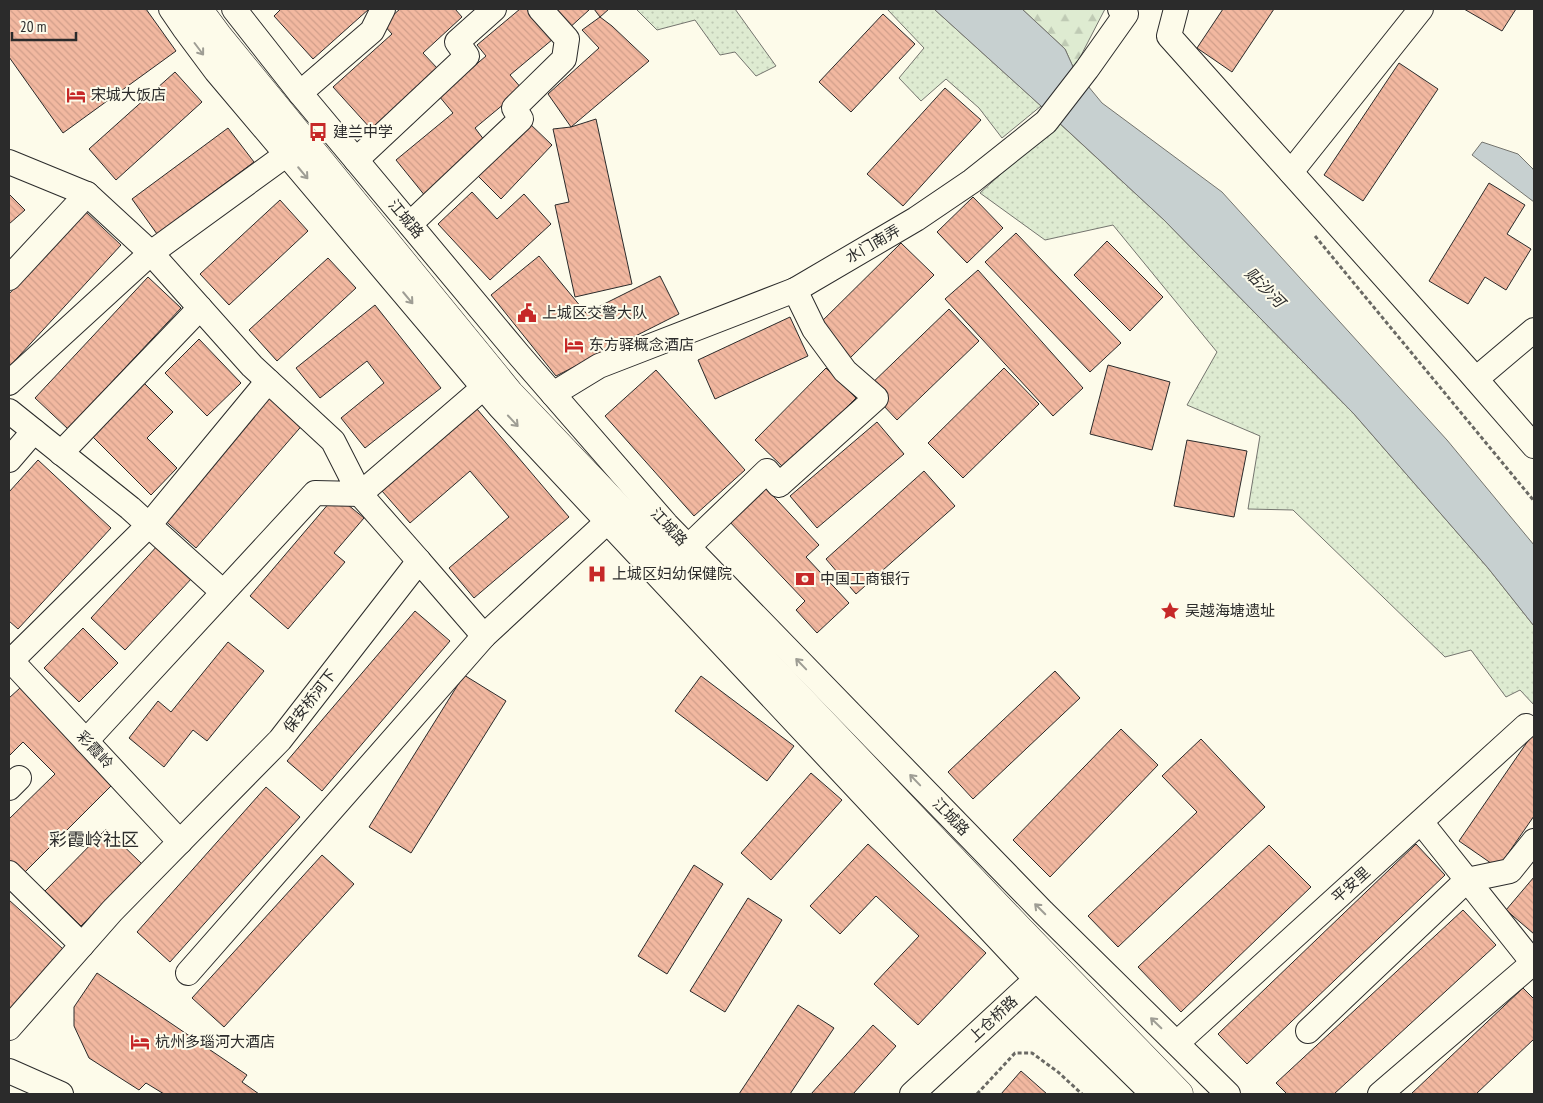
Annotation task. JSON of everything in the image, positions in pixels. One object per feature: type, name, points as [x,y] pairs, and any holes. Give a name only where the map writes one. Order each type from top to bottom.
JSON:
[{"type":"main road","name":"江城路","points":[[198,9],[510,394],[1044,971],[1179,1094]]},
{"type":"street","name":"江城路","points":[[171,9],[216,71],[484,388],[607,522],[1044,971],[1153,1094]]},
{"type":"street","name":"江城路","points":[[236,9],[300,93],[553,394],[666,524],[1075,943],[1228,1094]]},
{"type":"street","points":[[300,93],[372,31],[383,9]]},
{"type":"street","points":[[356,160],[467,56],[457,42],[494,9]]},
{"type":"street","points":[[410,224],[521,118],[514,108],[564,59],[568,39],[540,9]]},
{"type":"street","points":[[1176,9],[1169,36],[1476,378],[1534,446]]},
{"type":"street","points":[[1291,172],[1420,9]]},
{"type":"street","name":"水门南弄","points":[[553,394],[599,366],[795,290],[932,208],[972,181],[1046,122],[1088,69],[1125,11]]},
{"type":"street","points":[[9,383],[152,254],[287,154]]},
{"type":"street","points":[[9,162],[87,194],[152,254],[252,366],[333,441],[360,494],[484,636]]},
{"type":"street","points":[[9,278],[87,194]]},
{"type":"street","points":[[688,547],[767,470],[779,485],[876,398],[845,371],[814,329],[795,290]]},
{"type":"street","points":[[62,454],[200,308]]},
{"type":"street","points":[[1476,378],[1534,330]]},
{"type":"street","points":[[9,661],[149,525],[268,381]]},
{"type":"street","points":[[86,741],[315,493],[360,494],[484,388]]},
{"type":"street","points":[[9,411],[149,525],[223,592]]},
{"type":"street","points":[[9,460],[34,431]]},
{"type":"street","points":[[188,973],[484,636],[607,522]]},
{"type":"street","name":"保安桥河下","points":[[9,1028],[112,911],[280,740],[419,561]]},
{"type":"street","name":"彩霞岭","points":[[9,661],[180,842]]},
{"type":"street","name":"平安里","points":[[1177,1043],[1526,726]]},
{"type":"street","points":[[1380,1094],[1534,963],[1421,822]]},
{"type":"street","points":[[1308,1031],[1467,880],[1510,871],[1534,841]]},
{"type":"street","points":[[9,873],[82,945]]},
{"type":"street","name":"上仓桥路","points":[[912,1094],[1075,943]]},
{"type":"street","points":[[9,1071],[61,1094]]},
{"type":"path","points":[[1313,233],[1534,501]]},
{"type":"path","points":[[977,1094],[1015,1053],[1032,1053],[1058,1072],[1082,1094]]},
{"type":"green space","points":[[636,9],[735,9],[776,66],[756,76],[735,52],[720,55],[695,20],[657,30]]},
{"type":"green space","points":[[887,9],[934,9],[1041,106],[1002,138],[979,108],[946,79],[921,101],[899,78],[924,48]]},
{"type":"green space","points":[[1022,9],[1105,9],[1074,69],[1065,49]]},
{"type":"green space","points":[[1058,122],[1164,220],[1354,414],[1488,568],[1534,626],[1534,705],[1520,690],[1506,697],[1471,650],[1445,657],[1293,510],[1248,509],[1260,436],[1187,405],[1217,352],[1113,225],[1045,240],[980,193]]},
{"type":"water","name":"贴沙河","points":[[934,9],[1022,9],[1065,49],[1074,69],[1102,103],[1222,192],[1447,440],[1534,545],[1534,626],[1488,568],[1354,414],[1164,220]]},
{"type":"water","points":[[1482,142],[1518,154],[1533,169],[1534,202],[1472,155]]},
{"type":"building","name":"宋城大饭店","points":[[9,9],[146,9],[176,51],[63,133],[9,57]]},
{"type":"building","points":[[281,9],[369,9],[313,59],[274,16]]},
{"type":"building","points":[[400,9],[455,9],[462,17],[423,53],[438,69],[371,129],[333,87],[392,34],[383,24]]},
{"type":"building","points":[[520,9],[538,9],[559,34],[510,75],[522,89],[475,128],[488,145],[426,197],[396,160],[453,113],[439,96],[486,56],[477,45]]},
{"type":"building","points":[[548,9],[588,9],[589,10],[567,30]]},
{"type":"building","points":[[594,9],[609,9],[600,17]]},
{"type":"building","points":[[1223,9],[1274,9],[1232,72],[1197,48]]},
{"type":"building","points":[[1464,9],[1516,9],[1502,31]]},
{"type":"building","points":[[883,14],[915,44],[851,112],[819,82]]},
{"type":"building","points":[[600,17],[649,61],[571,127],[548,94],[599,48],[582,30]]},
{"type":"building","points":[[1399,63],[1438,89],[1363,201],[1324,175]]},
{"type":"building","points":[[175,72],[202,102],[116,180],[89,149]]},
{"type":"building","points":[[945,88],[981,120],[903,206],[867,174]]},
{"type":"building","points":[[596,119],[632,284],[575,297],[555,205],[569,202],[553,129],[571,127]]},
{"type":"building","points":[[528,122],[552,145],[501,199],[478,176]]},
{"type":"building","points":[[228,128],[254,162],[157,234],[132,199]]},
{"type":"building","points":[[1489,183],[1525,205],[1507,234],[1531,249],[1506,290],[1485,277],[1468,304],[1429,281]]},
{"type":"building","points":[[472,192],[497,219],[524,194],[551,224],[490,280],[438,224]]},
{"type":"building","points":[[9,194],[25,210],[9,224]]},
{"type":"building","points":[[973,197],[1003,228],[967,263],[937,232]]},
{"type":"building","points":[[280,200],[308,231],[229,305],[200,274]]},
{"type":"building","points":[[85,211],[121,245],[9,367],[9,294]]},
{"type":"building","points":[[1016,233],[1121,343],[1090,372],[985,262]]},
{"type":"building","points":[[1107,241],[1163,297],[1130,331],[1074,275]]},
{"type":"building","points":[[901,243],[934,275],[846,362],[814,329]]},
{"type":"building","name":"东方驿概念酒店","points":[[539,256],[586,313],[660,276],[679,314],[556,376],[491,295]]},
{"type":"building","points":[[328,258],[356,288],[277,361],[249,330]]},
{"type":"building","points":[[978,270],[1083,388],[1053,416],[945,299]]},
{"type":"building","points":[[148,277],[181,308],[68,429],[35,398]]},
{"type":"building","points":[[375,305],[441,388],[365,448],[341,418],[384,383],[367,361],[320,398],[296,368]]},
{"type":"building","points":[[949,309],[979,341],[897,420],[867,388]]},
{"type":"building","points":[[790,317],[808,356],[715,399],[698,360]]},
{"type":"building","points":[[199,339],[241,383],[207,416],[165,373]]},
{"type":"building","points":[[1108,365],[1170,382],[1152,450],[1090,434]]},
{"type":"building","points":[[826,368],[856,398],[785,469],[755,440]]},
{"type":"building","points":[[1004,368],[1039,404],[963,478],[928,443]]},
{"type":"building","points":[[656,370],[745,470],[694,516],[605,416]]},
{"type":"building","points":[[143,382],[173,412],[147,438],[177,468],[151,495],[91,435]]},
{"type":"building","points":[[270,391],[305,422],[196,548],[161,517]]},
{"type":"building","points":[[477,409],[569,517],[474,598],[449,568],[509,517],[470,471],[410,523],[382,491]]},
{"type":"building","points":[[877,422],[904,454],[817,528],[790,496]]},
{"type":"building","points":[[1187,440],[1247,451],[1234,517],[1174,506]]},
{"type":"building","points":[[38,460],[111,528],[18,629],[9,621],[9,492]]},
{"type":"building","points":[[924,471],[955,506],[856,594],[826,559]]},
{"type":"building","name":"中国工商银行","points":[[763,485],[819,545],[806,557],[849,603],[817,633],[796,610],[805,601],[727,519]]},
{"type":"building","points":[[336,495],[364,518],[334,553],[345,562],[288,629],[250,596]]},
{"type":"building","points":[[159,544],[193,577],[125,650],[91,618]]},
{"type":"building","points":[[415,611],[450,641],[322,791],[287,761]]},
{"type":"building","points":[[83,628],[118,663],[79,702],[44,668]]},
{"type":"building","points":[[228,642],[264,671],[207,741],[193,730],[164,767],[129,738],[158,701],[171,712]]},
{"type":"building","points":[[1055,671],[1080,698],[973,799],[948,772]]},
{"type":"building","points":[[464,675],[506,701],[411,853],[369,827]]},
{"type":"building","points":[[701,676],[794,746],[767,781],[675,711]]},
{"type":"building","points":[[20,688],[114,783],[22,875],[9,862],[9,819],[55,774],[23,742],[9,756],[9,698]]},
{"type":"building","points":[[1121,729],[1158,765],[1050,877],[1013,840]]},
{"type":"building","points":[[1532,735],[1534,737],[1534,816],[1498,868],[1459,841]]},
{"type":"building","points":[[1201,739],[1265,807],[1118,947],[1088,916],[1197,812],[1162,776]]},
{"type":"building","points":[[811,773],[842,800],[771,880],[741,853]]},
{"type":"building","points":[[266,787],[300,817],[170,962],[137,932]]},
{"type":"building","points":[[106,829],[142,864],[81,926],[45,891]]},
{"type":"building","points":[[868,844],[986,953],[918,1025],[874,984],[919,936],[876,896],[840,934],[810,906]]},
{"type":"building","points":[[1416,844],[1445,875],[1247,1064],[1218,1034]]},
{"type":"building","points":[[1269,845],[1311,887],[1181,1012],[1138,967]]},
{"type":"building","points":[[322,855],[354,884],[224,1027],[192,998]]},
{"type":"building","points":[[694,865],[723,884],[667,974],[638,956]]},
{"type":"building","points":[[1534,877],[1534,934],[1506,910]]},
{"type":"building","points":[[748,898],[782,920],[725,1012],[690,991]]},
{"type":"building","points":[[9,900],[63,949],[9,1010]]},
{"type":"building","points":[[1463,910],[1496,945],[1334,1094],[1287,1094],[1276,1083]]},
{"type":"building","name":"杭州多瑙河大酒店","points":[[97,973],[247,1075],[242,1082],[259,1094],[164,1094],[146,1083],[139,1090],[89,1058],[74,1026],[74,1007]]},
{"type":"building","points":[[1523,988],[1534,999],[1534,1039],[1476,1094],[1411,1094]]},
{"type":"building","points":[[798,1005],[834,1028],[790,1094],[739,1094]]},
{"type":"building","points":[[873,1025],[896,1046],[853,1094],[811,1094]]},
{"type":"building","points":[[1021,1071],[1047,1094],[1001,1094]]},
{"type":"place","name":"宋城大饭店","points":[[76,95]]},
{"type":"place","name":"建兰中学","points":[[318,132]]},
{"type":"place","name":"上城区交警大队","points":[[527,313]]},
{"type":"place","name":"东方驿概念酒店","points":[[574,345]]},
{"type":"place","name":"上城区妇幼保健院","points":[[597,574]]},
{"type":"place","name":"中国工商银行","points":[[805,579]]},
{"type":"place","name":"吴越海塘遗址","points":[[1170,611]]},
{"type":"place","name":"杭州多瑙河大酒店","points":[[140,1042]]},
{"type":"district","name":"彩霞岭社区","points":[[94,840]]}]
